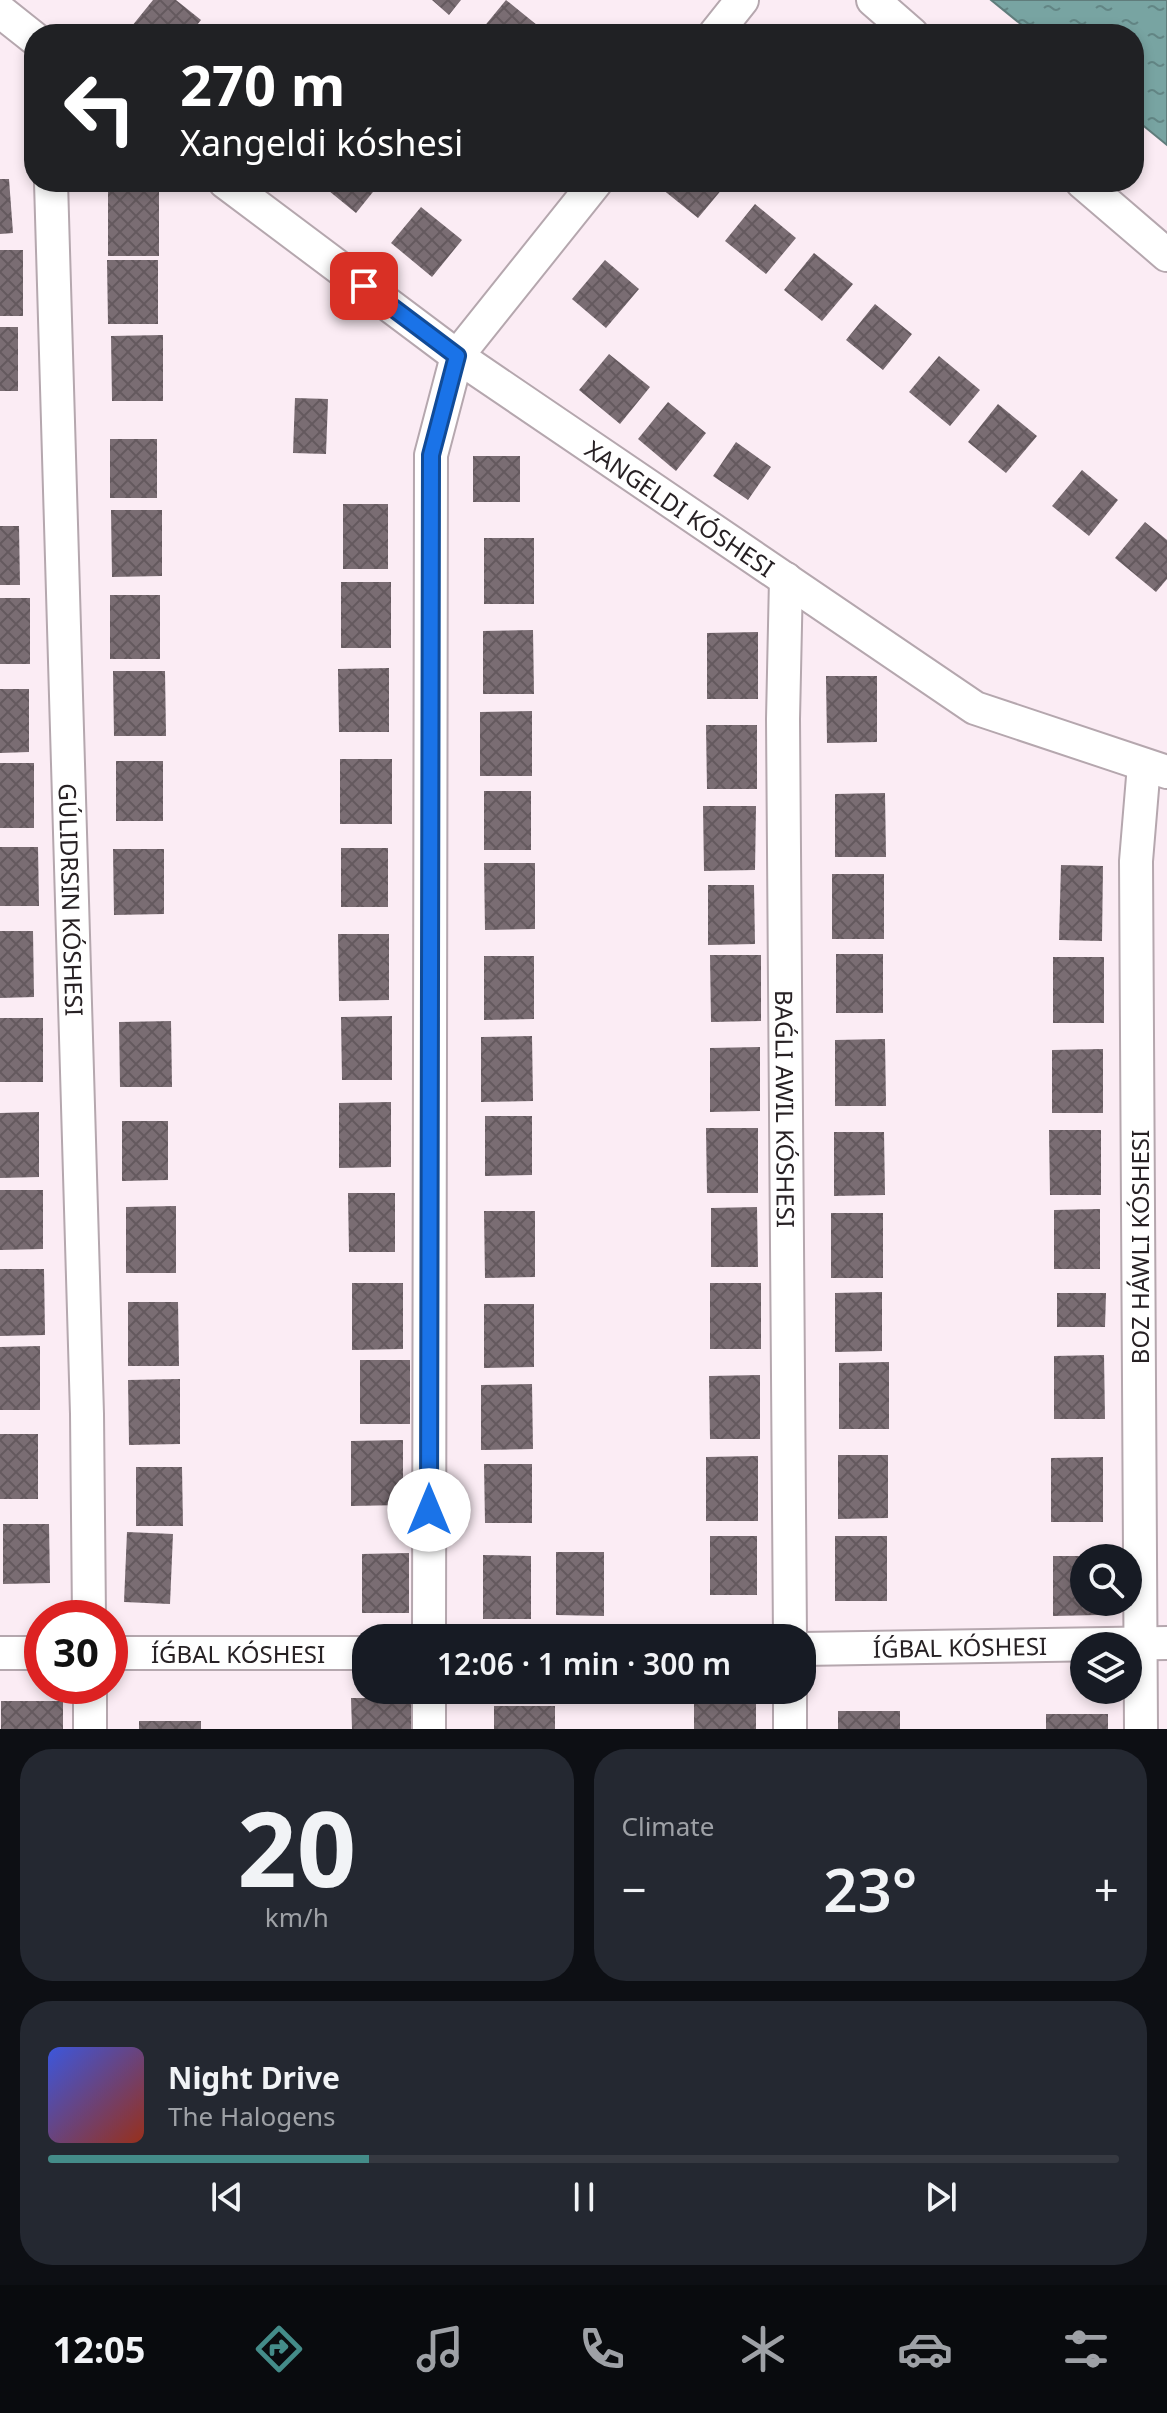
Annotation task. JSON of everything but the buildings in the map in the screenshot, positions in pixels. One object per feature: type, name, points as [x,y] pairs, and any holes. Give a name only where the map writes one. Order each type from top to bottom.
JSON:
[{"type":"street","points":[[723,24],[742,0]]},
{"type":"street","points":[[873,0],[901,24]]},
{"type":"street","points":[[0,11],[24,30]]},
{"type":"street","name":"GÚLIDRSIN KÓSHESI","points":[[51,192],[87,1414],[89,1600]]},
{"type":"street","name":"XANGELDI KÓSHESI","points":[[238,192],[457,356],[975,708],[1156,768]]},
{"type":"street","points":[[429,1624],[431,455],[457,356],[588,192]]},
{"type":"street","points":[[1094,192],[1167,255]]},
{"type":"street","points":[[786,579],[783,735],[790,1624]]},
{"type":"street","name":"BOZ HÁWLI KÓSHESI","points":[[1141,1729],[1154,1643],[1136,861],[1156,768]]},
{"type":"street","name":"ÍǴBAL KÓSHESI","points":[[816,1649],[1154,1643]]},
{"type":"street","points":[[0,1653],[24,1653]]},
{"type":"street","name":"ÍǴBAL KÓSHESI","points":[[128,1653],[352,1653]]},
{"type":"street","points":[[90,1704],[90,1729]]},
{"type":"street","points":[[429,1704],[429,1729]]},
{"type":"street","points":[[790,1704],[790,1729]]},
{"type":"water","points":[[991,0],[1167,0],[1167,145],[1144,126],[1144,24],[1021,24]]},
{"type":"route","points":[[364,286],[457,356],[431,455],[429,1510]]}]
